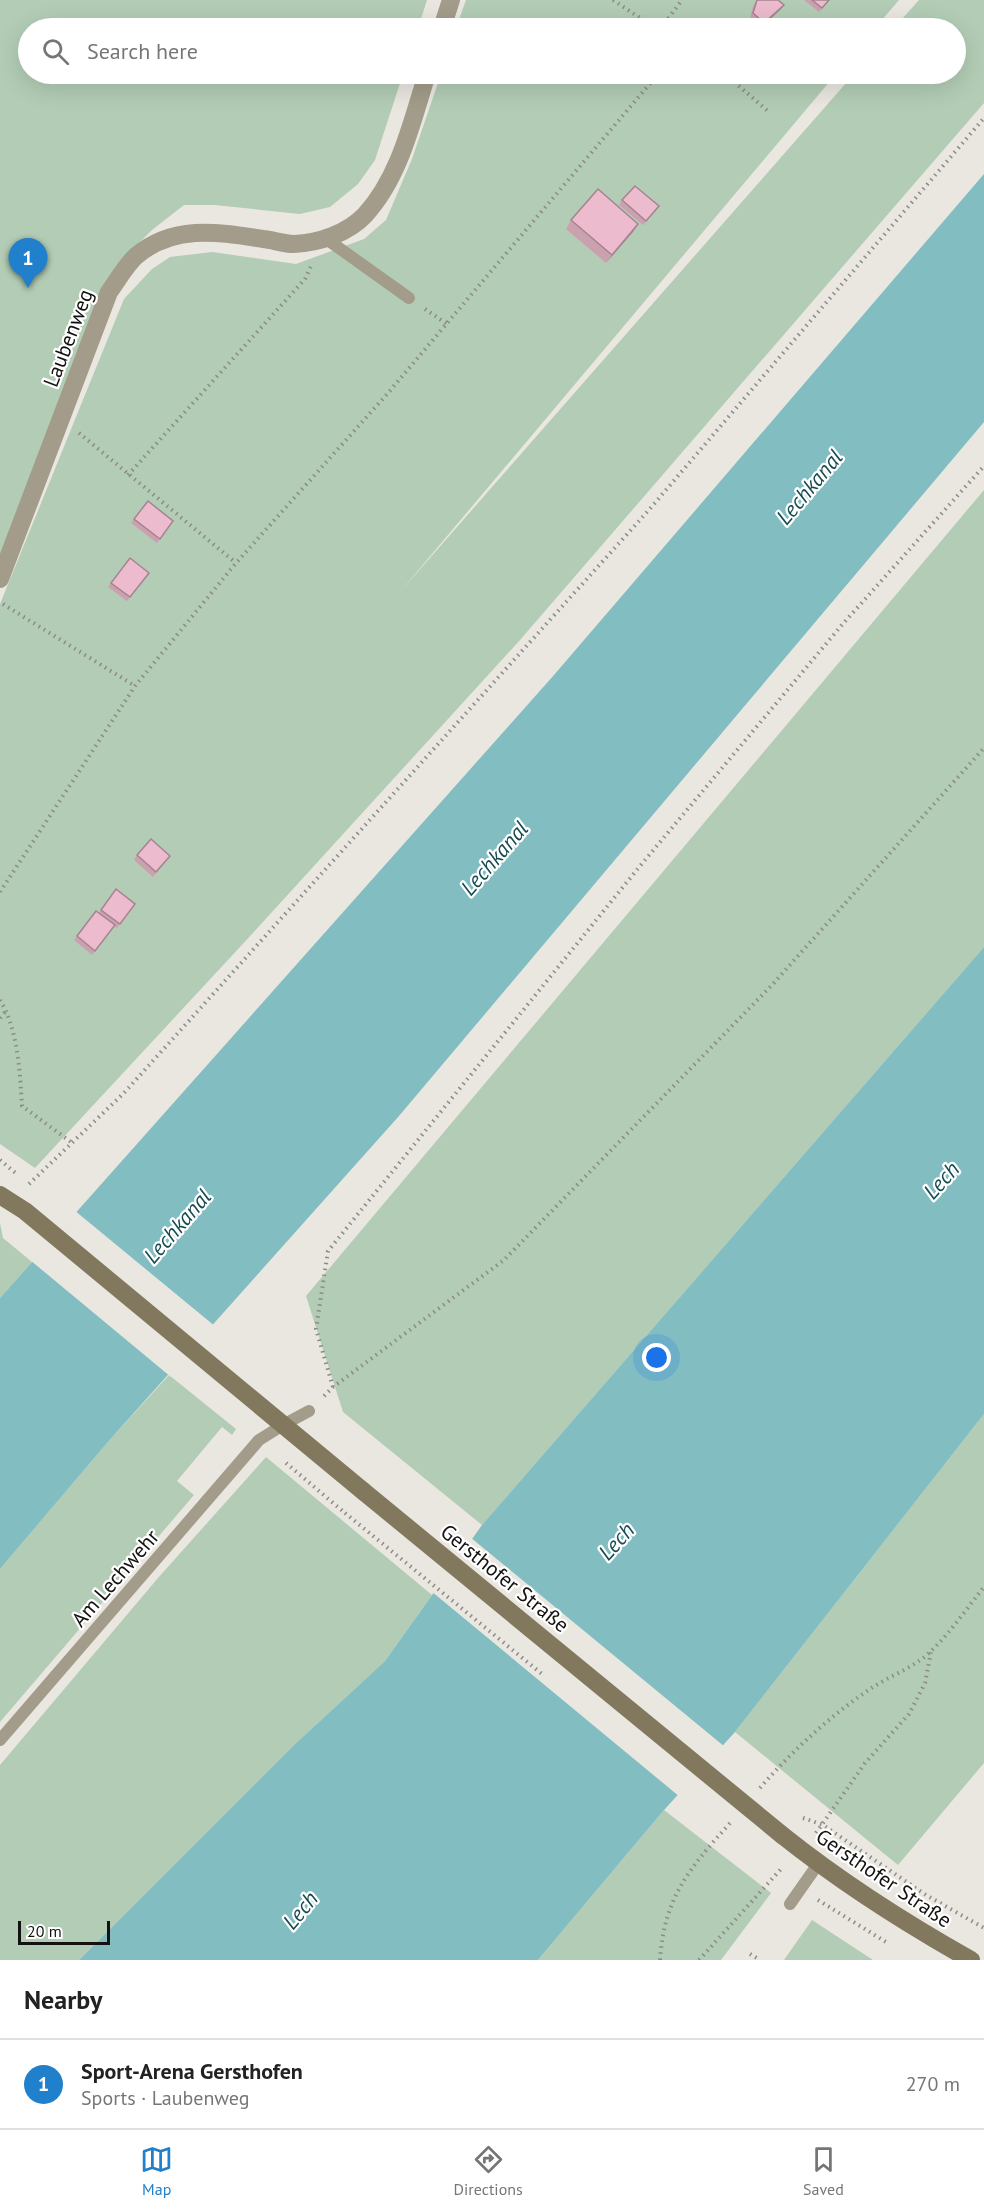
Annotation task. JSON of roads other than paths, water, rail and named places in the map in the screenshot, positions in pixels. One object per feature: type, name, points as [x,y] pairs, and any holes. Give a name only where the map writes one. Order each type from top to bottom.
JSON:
[{"type":"main road","name":"Gersthofer Straße","points":[[0,1195],[25,1211],[282,1425],[818,1864],[918,1930],[971,1960]]},
{"type":"street","points":[[445,18],[451,0]]},
{"type":"street","name":"Laubenweg","points":[[0,579],[109,292],[136,256],[169,236],[210,231],[295,244],[325,238],[345,230],[364,215],[387,185],[404,146],[424,84]]},
{"type":"lane","points":[[325,238],[409,298]]},
{"type":"lane","name":"Am Lechwehr","points":[[0,1740],[259,1440],[309,1411]]},
{"type":"lane","points":[[790,1904],[818,1864]]},
{"type":"water","name":"Lechkanal","points":[[984,174],[984,422],[399,1116],[107,1443],[0,1569],[0,1298],[554,675]]},
{"type":"water","name":"Lech","points":[[984,947],[984,1414],[735,1732],[664,1810],[538,1960],[79,1960],[293,1746],[385,1661],[482,1525]]},
{"type":"place","name":"Sport-Arena Gersthofen","points":[[28,288]]}]
